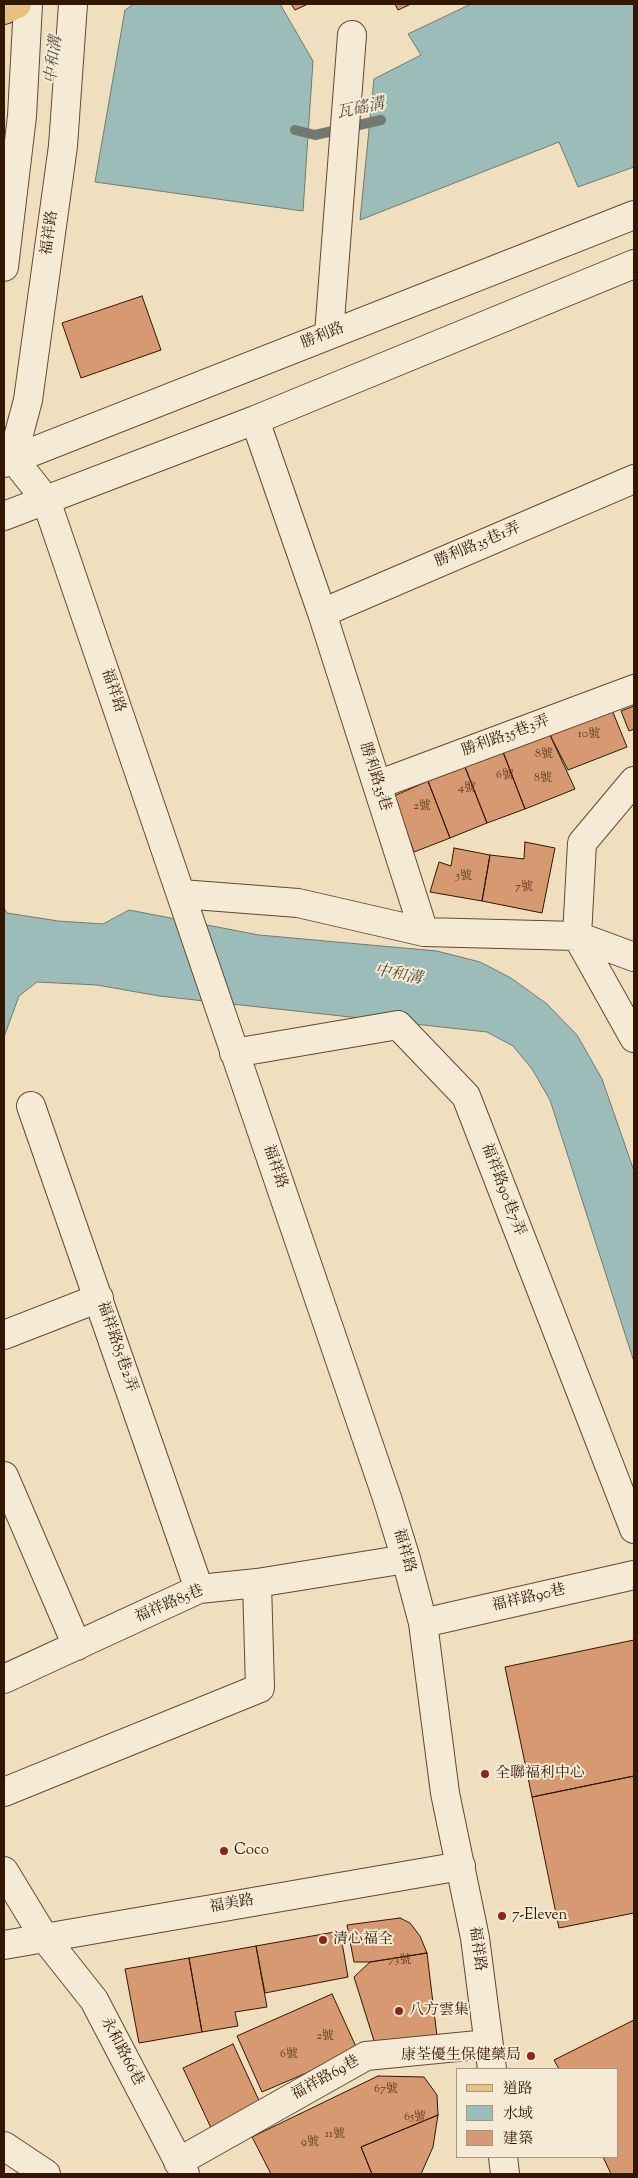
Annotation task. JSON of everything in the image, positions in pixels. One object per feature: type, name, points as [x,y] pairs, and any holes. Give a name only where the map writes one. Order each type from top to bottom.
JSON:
[{"type":"main road","points":[[4,10],[17,4]]},
{"type":"street","points":[[4,267],[22,116],[28,4]]},
{"type":"street","name":"福祥路","points":[[73,4],[63,146],[28,400],[6,456],[46,500],[387,1498],[406,1559],[423,1623],[444,1793],[475,1938],[490,2057]]},
{"type":"street","points":[[329,334],[352,36]]},
{"type":"street","name":"勝利路","points":[[6,456],[329,334],[634,214]]},
{"type":"street","points":[[4,516],[255,420],[634,264]]},
{"type":"street","name":"勝利路35巷","points":[[255,420],[322,614],[424,932]]},
{"type":"street","name":"勝利路35巷1弄","points":[[322,614],[634,479]]},
{"type":"street","name":"勝利路35巷3弄","points":[[377,785],[634,689]]},
{"type":"street","points":[[634,781],[582,843],[577,936],[634,1038]]},
{"type":"street","points":[[181,894],[298,903],[424,932],[577,936],[634,957]]},
{"type":"street","name":"福祥路90巷7弄","points":[[234,1053],[398,1025],[466,1096],[634,1529]]},
{"type":"street","name":"福祥路85巷2弄","points":[[31,1106],[200,1589]]},
{"type":"street","points":[[4,1335],[99,1298]]},
{"type":"street","points":[[4,1476],[77,1646]]},
{"type":"street","name":"福祥路85巷","points":[[4,1679],[200,1589],[257,1583],[406,1559]]},
{"type":"street","name":"福祥路90巷","points":[[423,1623],[634,1574]]},
{"type":"street","points":[[4,1792],[260,1688],[257,1583]]},
{"type":"street","name":"福美路","points":[[4,1945],[461,1866]]},
{"type":"street","name":"永和路66巷","points":[[4,1871],[44,1937],[94,2000],[181,2168]]},
{"type":"street","name":"福祥路69巷","points":[[181,2168],[366,2056],[490,2057]]},
{"type":"street","points":[[4,2146],[46,2174]]},
{"type":"water","points":[[134,4],[280,4],[313,61],[303,211],[95,182],[125,10]]},
{"type":"water","points":[[471,4],[634,4],[634,167],[578,187],[559,142],[360,220],[374,79],[421,55],[408,34]]},
{"type":"water","name":"中和溝","points":[[4,908],[7,913],[58,921],[103,924],[129,910],[259,935],[437,951],[480,962],[511,978],[547,1004],[577,1035],[602,1079],[634,1171],[634,1362],[550,1100],[532,1069],[513,1046],[487,1032],[159,996],[97,985],[37,982],[19,996],[4,1037]]},
{"type":"building","points":[[291,4],[308,4],[295,10]]},
{"type":"building","points":[[395,4],[411,4],[398,10]]},
{"type":"building","points":[[142,296],[161,350],[81,378],[62,323]]},
{"type":"building","points":[[634,706],[634,729],[629,731],[621,711]]},
{"type":"building","points":[[612,710],[627,747],[568,770],[550,735]]},
{"type":"building","points":[[550,735],[575,789],[525,809],[503,752]]},
{"type":"building","points":[[503,752],[525,809],[487,823],[465,767]]},
{"type":"building","points":[[465,767],[487,823],[450,838],[428,781]]},
{"type":"building","points":[[428,781],[450,838],[414,852],[394,796]]},
{"type":"building","points":[[525,842],[555,848],[542,913],[482,901],[490,855],[524,859]]},
{"type":"building","points":[[454,848],[490,855],[482,901],[430,892],[439,862],[451,866]]},
{"type":"building","points":[[634,1640],[634,1776],[532,1797],[505,1667]]},
{"type":"building","points":[[634,1776],[634,1913],[559,1928],[532,1797]]},
{"type":"building","points":[[400,1918],[410,1923],[420,1936],[427,1953],[370,1962],[354,1962],[347,1925]]},
{"type":"building","points":[[340,1931],[348,1977],[265,1993],[256,1946]]},
{"type":"building","points":[[256,1946],[267,2007],[235,2012],[238,2026],[202,2032],[189,1958]]},
{"type":"building","points":[[427,1953],[437,2036],[375,2044],[354,1977],[370,1962]]},
{"type":"building","points":[[189,1958],[202,2032],[139,2043],[125,1969]]},
{"type":"building","points":[[332,1994],[358,2051],[262,2092],[237,2036]]},
{"type":"building","points":[[634,2020],[634,2174],[611,2174],[603,2158],[618,2158],[618,2068],[558,2068],[554,2060]]},
{"type":"building","points":[[233,2044],[262,2107],[212,2130],[183,2068]]},
{"type":"building","points":[[378,2076],[424,2077],[437,2095],[438,2115],[361,2147],[372,2174],[271,2174],[252,2137]]},
{"type":"building","points":[[438,2115],[433,2147],[421,2174],[372,2174],[361,2147]]},
{"type":"waterway","name":"瓦磘溝","points":[[295,130],[315,135],[381,120]]},
{"type":"place","name":"全聯福利中心","points":[[485,1774]]},
{"type":"place","name":"Coco","points":[[224,1851]]},
{"type":"place","name":"7-Eleven","points":[[502,1916]]},
{"type":"place","name":"清心福全","points":[[323,1940]]},
{"type":"place","name":"八方雲集","points":[[399,2011]]},
{"type":"place","name":"康荃優生保健藥局","points":[[531,2056]]}]
